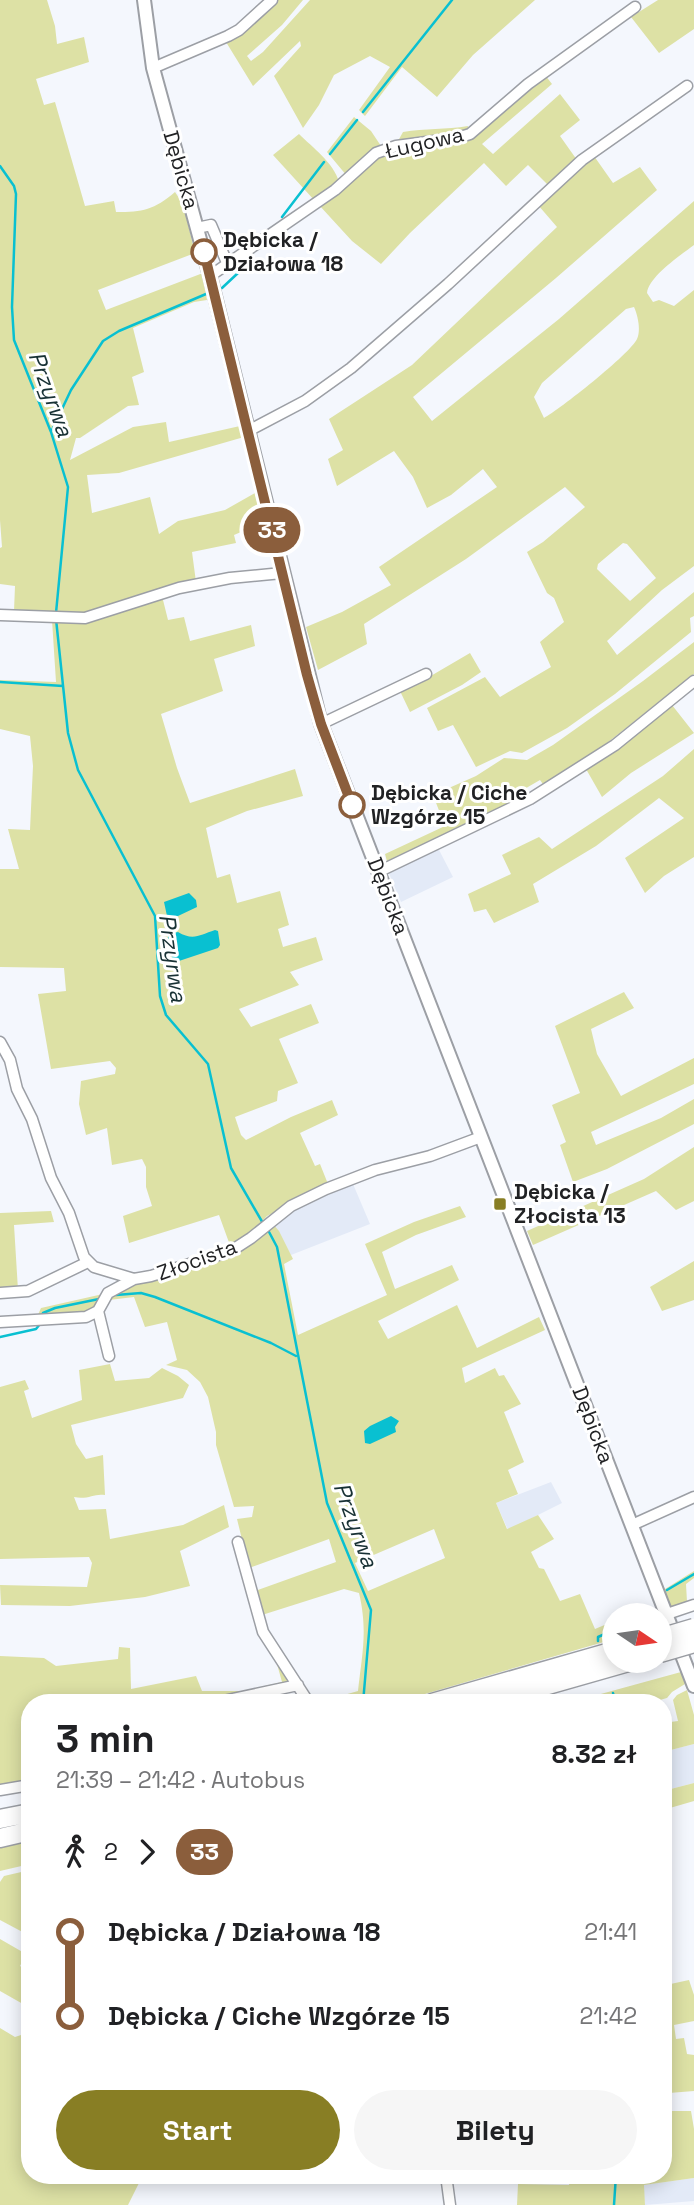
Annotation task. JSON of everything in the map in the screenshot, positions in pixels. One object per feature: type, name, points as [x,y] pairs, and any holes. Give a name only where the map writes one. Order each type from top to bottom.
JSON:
[{"type":"highway","points":[[672,1634],[694,1628]]},
{"type":"highway","points":[[672,1649],[694,1643]]},
{"type":"highway","points":[[464,1694],[602,1654]]},
{"type":"highway","points":[[516,1694],[602,1670]]},
{"type":"highway","points":[[0,1819],[21,1815]]},
{"type":"highway","points":[[0,1838],[21,1833]]},
{"type":"street","name":"Dębicka","points":[[144,0],[153,68],[210,276],[321,724],[663,1603]]},
{"type":"street","points":[[153,68],[239,30],[272,0]]},
{"type":"street","name":"Ługowa","points":[[210,276],[335,190],[376,153],[396,146],[470,134],[528,84],[635,7]]},
{"type":"street","points":[[248,431],[305,401],[351,368],[439,293],[582,160],[687,86]]},
{"type":"street","points":[[197,229],[211,225],[228,265]]},
{"type":"street","points":[[0,615],[75,620],[204,583],[282,573]]},
{"type":"street","points":[[321,724],[426,674]]},
{"type":"street","points":[[378,872],[530,799],[615,745],[694,681]]},
{"type":"street","points":[[0,1042],[10,1060],[17,1089],[32,1119],[51,1178],[69,1213],[88,1262],[28,1291],[0,1293]]},
{"type":"street","name":"Złocista","points":[[88,1262],[102,1270],[134,1279],[231,1251],[290,1206],[326,1189],[375,1170],[430,1156],[481,1137]]},
{"type":"street","points":[[0,1321],[86,1317],[98,1311],[108,1293],[134,1279]]},
{"type":"street","points":[[98,1311],[109,1356]]},
{"type":"street","points":[[632,1525],[694,1497]]},
{"type":"street","points":[[238,1542],[264,1632],[304,1694]]},
{"type":"street","points":[[672,1612],[694,1605]]},
{"type":"street","name":"Dębicka","points":[[672,1625],[691,1666],[694,1686]]},
{"type":"street","points":[[256,1694],[298,1685]]},
{"type":"street","points":[[0,1790],[21,1786]]},
{"type":"street","points":[[447,2184],[450,2205]]},
{"type":"shaded area","points":[[438,848],[453,877],[401,902],[388,871]]},
{"type":"shaded area","points":[[353,1184],[370,1224],[291,1255],[272,1223],[306,1202]]},
{"type":"shaded area","points":[[551,1482],[562,1503],[508,1530],[496,1503]]},
{"type":"shaded area","points":[[694,1744],[694,1783],[672,1789],[672,1750]]},
{"type":"shaded area","points":[[694,2178],[694,2201],[645,2205],[643,2185],[672,2184],[672,2181]]},
{"type":"green space","points":[[0,0],[47,0],[57,44],[84,37],[89,62],[36,79],[44,105],[55,102],[85,206],[114,201],[116,212],[141,210],[161,203],[175,192],[183,204],[195,253],[98,290],[106,310],[203,273],[207,300],[194,302],[133,328],[144,372],[132,377],[139,405],[128,406],[76,438],[70,460],[133,427],[166,422],[169,442],[240,426],[244,437],[119,473],[87,475],[92,513],[150,497],[159,534],[178,521],[225,510],[255,493],[262,523],[234,535],[236,543],[192,552],[196,582],[80,616],[14,611],[15,586],[0,584]]},
{"type":"green space","points":[[277,0],[303,0],[282,25],[247,56],[251,61],[263,52],[310,0],[535,0],[473,55],[437,97],[402,67],[365,116],[359,110],[390,67],[370,56],[334,75],[319,105],[303,128],[274,76],[301,46],[300,41],[253,86],[226,42]]},
{"type":"green space","points":[[658,0],[694,0],[694,29],[659,53],[631,17]]},
{"type":"green space","points":[[545,75],[552,84],[482,144],[493,154],[560,94],[580,120],[560,136],[577,160],[556,176],[549,186],[528,165],[506,186],[484,163],[381,264],[352,241],[319,205],[382,153],[401,147],[448,144],[471,139]]},
{"type":"green space","points":[[354,117],[371,131],[381,146],[347,176],[327,152]]},
{"type":"green space","points":[[468,126],[467,132],[398,141],[403,132]]},
{"type":"green space","points":[[299,134],[328,162],[339,182],[315,201],[273,155]]},
{"type":"green space","points":[[594,156],[613,183],[640,167],[657,190],[413,397],[432,421],[559,319],[694,201],[694,245],[659,273],[647,293],[653,302],[659,300],[674,306],[694,290],[694,566],[662,590],[607,641],[617,655],[694,592],[694,616],[690,618],[691,632],[615,694],[567,728],[522,753],[510,751],[476,767],[453,725],[438,731],[427,708],[485,677],[500,697],[551,667],[540,642],[564,622],[554,598],[547,593],[527,552],[585,507],[565,487],[466,559],[364,624],[367,644],[318,670],[306,627],[342,612],[391,585],[379,567],[497,487],[483,469],[451,495],[427,508],[413,477],[394,451],[337,486],[328,459],[343,450],[329,419],[412,365],[557,227],[538,205]],"holes":[[[634,307],[639,331],[632,346],[594,381],[544,418],[534,397],[542,383],[626,309]],[[623,543],[627,544],[656,578],[630,601],[597,569],[598,564]]]},
{"type":"green space","points":[[162,596],[168,620],[184,617],[190,641],[251,625],[255,646],[214,659],[223,691],[161,714],[190,803],[295,769],[303,796],[247,811],[206,828],[217,878],[230,874],[237,903],[280,891],[289,925],[278,929],[283,947],[316,937],[323,960],[290,972],[299,985],[239,1009],[251,1027],[311,1004],[319,1023],[279,1039],[298,1083],[278,1091],[277,1101],[235,1117],[241,1135],[246,1140],[332,1100],[338,1115],[300,1133],[315,1166],[320,1164],[328,1184],[267,1216],[243,1241],[231,1248],[219,1215],[129,1243],[123,1216],[152,1206],[146,1187],[146,1167],[142,1159],[112,1165],[107,1128],[86,1135],[79,1104],[81,1081],[115,1074],[116,1068],[110,1061],[51,1069],[38,994],[66,991],[64,968],[0,967],[0,869],[19,869],[8,829],[30,830],[33,766],[30,736],[0,729],[0,680],[56,682],[52,620]]},
{"type":"green space","points":[[694,642],[694,674],[584,760],[545,787],[540,780],[521,791],[524,797],[388,865],[385,854],[445,826],[433,795],[476,776],[504,758],[527,760],[553,745]]},
{"type":"green space","points":[[470,653],[481,672],[410,712],[400,691]]},
{"type":"green space","points":[[672,705],[694,733],[631,773],[602,797],[586,769]]},
{"type":"green space","points":[[694,749],[694,857],[664,876],[645,893],[625,858],[684,818],[659,798],[596,846],[533,884],[539,902],[494,923],[486,909],[474,912],[468,894],[511,874],[502,855],[539,837],[552,849],[663,776]]},
{"type":"green space","points":[[624,992],[634,1008],[591,1029],[597,1054],[621,1096],[694,1058],[694,1084],[591,1132],[596,1145],[661,1118],[694,1099],[694,1124],[607,1169],[573,1182],[560,1145],[566,1142],[552,1105],[580,1093],[555,1026]]},
{"type":"green space","points":[[694,1147],[694,1201],[676,1210],[656,1191],[533,1245],[527,1231],[644,1179]]},
{"type":"green space","points":[[460,1206],[466,1217],[416,1235],[382,1252],[395,1289],[452,1265],[459,1280],[378,1321],[388,1339],[457,1305],[477,1348],[539,1317],[545,1330],[462,1368],[465,1383],[495,1368],[499,1376],[504,1375],[521,1404],[504,1412],[524,1462],[508,1470],[518,1494],[496,1503],[507,1529],[538,1515],[554,1539],[531,1552],[539,1568],[544,1569],[560,1601],[580,1594],[595,1629],[602,1626],[602,1642],[425,1694],[348,1694],[358,1691],[364,1631],[359,1593],[344,1589],[262,1615],[255,1591],[336,1562],[329,1539],[249,1568],[237,1519],[252,1517],[254,1506],[234,1507],[216,1445],[216,1432],[208,1397],[200,1382],[187,1370],[166,1365],[177,1360],[167,1322],[145,1327],[134,1297],[109,1300],[129,1285],[142,1280],[219,1259],[272,1223],[293,1259],[284,1264],[298,1335],[387,1295],[365,1244],[414,1222]],"holes":[[[434,1529],[445,1558],[368,1591],[355,1563]]]},
{"type":"green space","points":[[51,1211],[54,1222],[14,1225],[18,1290],[0,1290],[0,1213]]},
{"type":"green space","points":[[694,1261],[694,1300],[662,1311],[650,1287]]},
{"type":"green space","points":[[103,1294],[91,1312],[37,1317],[41,1308]]},
{"type":"green space","points":[[110,1364],[115,1381],[149,1378],[162,1368],[189,1385],[183,1398],[71,1425],[76,1444],[86,1459],[103,1455],[105,1495],[74,1497],[79,1510],[106,1509],[110,1539],[183,1525],[224,1505],[229,1527],[180,1551],[190,1586],[145,1597],[70,1606],[1,1605],[0,1585],[87,1587],[92,1563],[89,1557],[0,1559],[0,1387],[25,1380],[29,1389],[24,1391],[32,1418],[82,1400],[79,1370]]},
{"type":"green space","points":[[694,1571],[694,1578],[686,1584],[687,1602],[673,1607],[672,1603],[668,1603],[662,1588],[665,1589]]},
{"type":"green space","points":[[119,1647],[130,1648],[131,1689],[196,1676],[202,1691],[243,1691],[282,1682],[277,1664],[269,1652],[273,1653],[290,1679],[289,1683],[238,1694],[21,1694],[21,1784],[0,1787],[0,1656],[44,1658],[56,1666],[118,1659]]},
{"type":"green space","points":[[681,1672],[685,1684],[670,1694],[601,1694]]},
{"type":"green space","points":[[687,1690],[694,1715],[694,1744],[672,1750],[672,1722],[678,1721],[673,1700]]},
{"type":"green space","points":[[694,1783],[694,1801],[672,1807],[672,1789]]},
{"type":"green space","points":[[21,1843],[21,1866],[0,1871],[0,1848]]},
{"type":"green space","points":[[21,1872],[21,1931],[0,1920],[0,1882],[4,1876]]},
{"type":"green space","points":[[0,1939],[21,1951],[21,2003],[0,1991]]},
{"type":"green space","points":[[689,1980],[694,1995],[694,2021],[674,2025],[676,2039],[684,2038],[687,2054],[694,2055],[694,2091],[672,2093],[672,1984]]},
{"type":"green space","points":[[0,2028],[15,2037],[21,2035],[21,2184],[138,2184],[128,2205],[0,2205]]},
{"type":"green space","points":[[672,2111],[691,2111],[694,2129],[694,2178],[672,2181]]},
{"type":"green space","points":[[518,2184],[651,2184],[644,2185],[645,2205],[517,2205]]},
{"type":"water","points":[[189,893],[196,900],[197,907],[178,916],[167,916],[164,902]]},
{"type":"water","points":[[218,931],[218,948],[173,963],[168,937],[170,934],[178,932],[192,937]]},
{"type":"water","points":[[391,1416],[399,1421],[395,1427],[396,1432],[370,1444],[365,1443],[364,1431]]},
{"type":"waterway","points":[[363,112],[452,0]]},
{"type":"waterway","points":[[330,154],[357,120]]},
{"type":"waterway","points":[[282,217],[324,162]]},
{"type":"waterway","name":"Przyrwa","points":[[0,166],[14,186],[16,194],[12,307],[14,340],[51,432],[68,487],[56,613]]},
{"type":"waterway","points":[[222,288],[238,273],[251,254]]},
{"type":"waterway","points":[[52,430],[71,390],[103,341],[119,331],[206,294]]},
{"type":"waterway","name":"Przyrwa","points":[[56,619],[68,733],[78,770],[155,916],[160,996],[166,1015],[208,1064],[231,1168],[264,1225]]},
{"type":"waterway","points":[[0,682],[63,686]]},
{"type":"waterway","name":"Przyrwa","points":[[268,1230],[277,1247],[327,1503],[371,1610],[364,1694]]},
{"type":"waterway","points":[[116,1295],[141,1293],[155,1297],[271,1343],[296,1356]]},
{"type":"waterway","points":[[41,1318],[43,1313],[55,1308],[99,1299]]},
{"type":"waterway","points":[[0,1337],[36,1329],[40,1324]]},
{"type":"waterway","points":[[667,1590],[694,1574]]},
{"type":"waterway","points":[[598,1641],[598,1637],[602,1635]]},
{"type":"waterway","name":"Przyrwa","points":[[614,2205],[615,2184]]},
{"type":"bus line","name":"33","points":[[204,252],[307,675],[321,724],[352,805]]},
{"type":"place","name":"Dębicka / Działowa 18","points":[[204,252]]},
{"type":"place","name":"Dębicka / Ciche Wzgórze 15","points":[[352,805]]},
{"type":"place","name":"Dębicka / Złocista 13","points":[[500,1204]]}]
